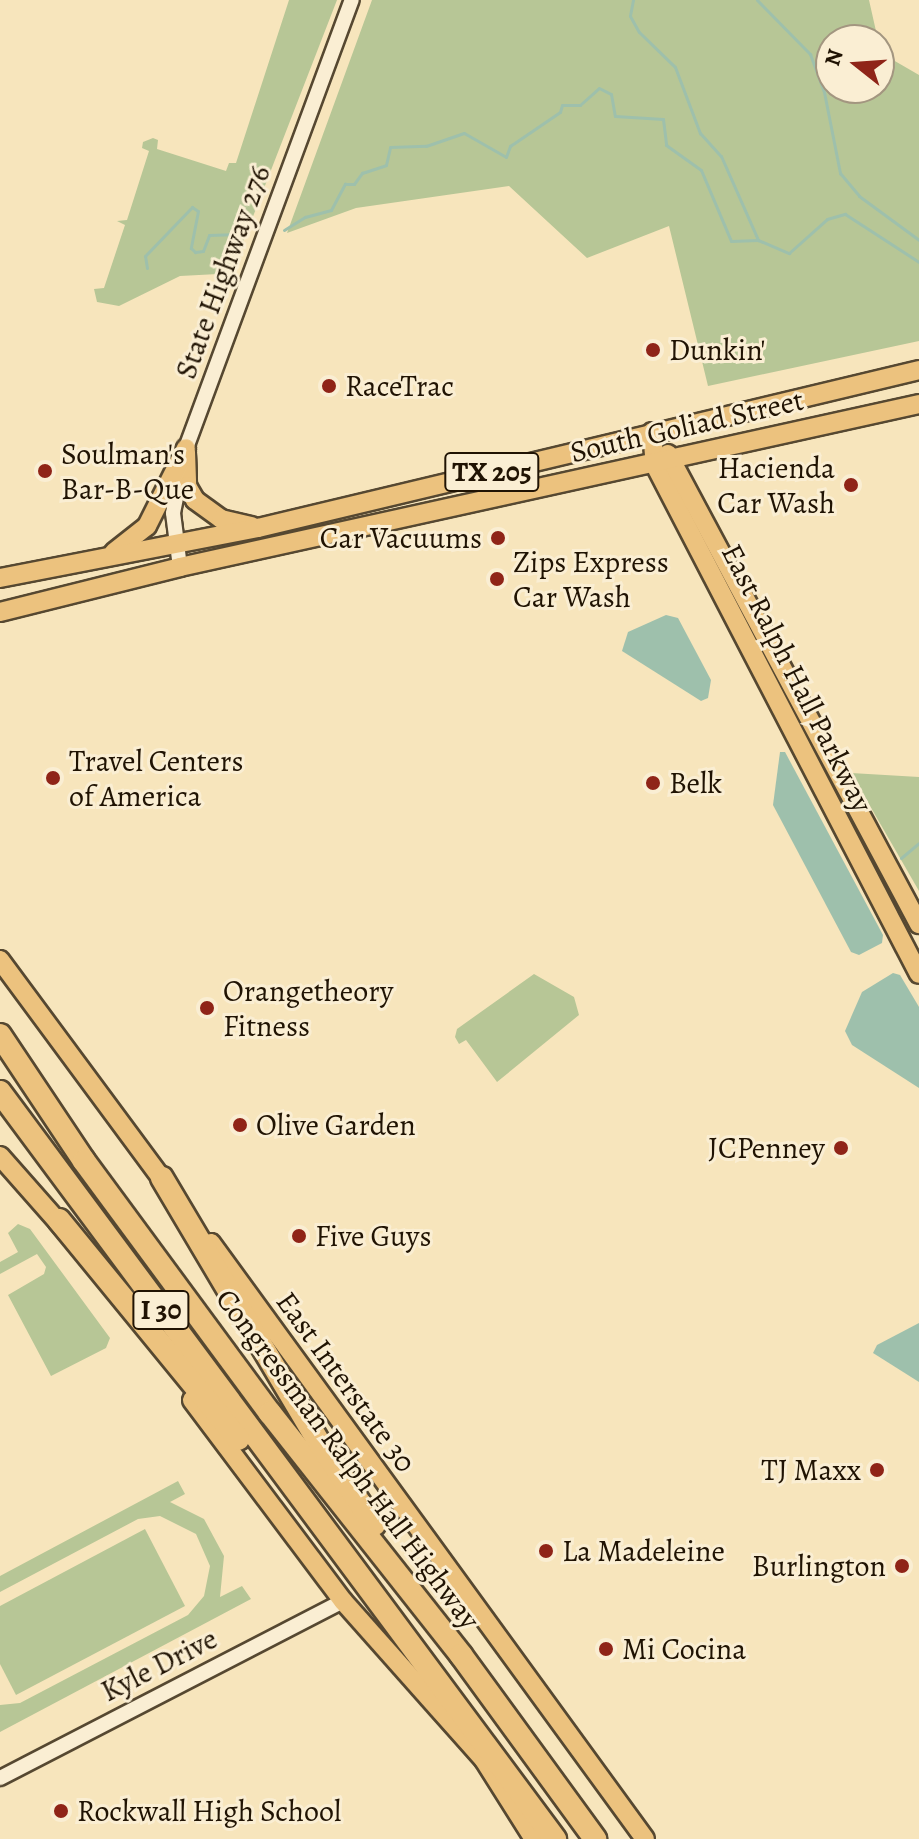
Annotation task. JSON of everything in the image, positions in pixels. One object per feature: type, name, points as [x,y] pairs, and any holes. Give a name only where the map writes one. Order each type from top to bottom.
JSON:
[{"type":"highway","name":"Congressman Ralph Hall Highway","points":[[0,1035],[84,1161],[270,1413],[461,1655],[595,1839]]},
{"type":"highway","name":"Congressman Ralph Hall Highway","points":[[0,1092],[555,1839]]},
{"type":"highway","points":[[162,1178],[320,1444],[461,1655]]},
{"type":"highway","points":[[59,1220],[281,1490],[322,1528]]},
{"type":"main road","name":"South Goliad Street","points":[[0,578],[258,528],[919,370]]},
{"type":"main road","name":"South Goliad Street","points":[[0,612],[180,567],[674,461],[919,404]]},
{"type":"main road","name":"East Ralph Hall Parkway","points":[[652,432],[674,461],[760,646],[790,723],[911,939],[919,974]]},
{"type":"main road","name":"East Ralph Hall Parkway","points":[[652,432],[655,465],[760,646],[807,714],[919,924]]},
{"type":"main road","points":[[186,448],[187,486],[195,500],[221,519],[258,528]]},
{"type":"main road","points":[[106,556],[147,526],[186,448]]},
{"type":"main road","points":[[413,518],[416,502],[521,477],[527,463]]},
{"type":"main road","points":[[790,723],[807,714]]},
{"type":"main road","name":"East Interstate 30","points":[[0,960],[308,1371],[645,1839]]},
{"type":"main road","points":[[0,1156],[59,1220],[343,1601],[484,1760],[534,1839]]},
{"type":"street","name":"State Highway 276","points":[[180,567],[173,544],[174,499],[186,448],[352,0]]},
{"type":"street","name":"Kyle Drive","points":[[0,1778],[343,1601]]},
{"type":"shaded area","points":[[289,0],[337,0],[235,263],[218,274],[180,276],[119,306],[97,302],[94,289],[104,288],[125,225],[117,221],[127,220],[149,151],[142,148],[143,142],[153,138],[158,140],[157,149],[226,171],[229,163],[236,163]]},
{"type":"shaded area","points":[[372,0],[869,0],[874,24],[815,24],[815,104],[895,104],[895,61],[919,75],[919,341],[708,386],[669,226],[587,258],[509,186],[356,208],[287,233]]},
{"type":"shaded area","points":[[666,615],[678,618],[711,680],[708,698],[701,701],[622,651],[628,632]]},
{"type":"shaded area","points":[[780,752],[785,752],[883,935],[882,943],[859,955],[851,952],[773,805]]},
{"type":"shaded area","points":[[851,773],[919,777],[919,891]]},
{"type":"shaded area","points":[[893,973],[900,975],[919,1007],[919,1088],[852,1045],[845,1031],[862,992]]},
{"type":"shaded area","points":[[534,974],[574,997],[579,1015],[497,1082],[466,1040],[459,1044],[455,1037],[457,1029]]},
{"type":"shaded area","points":[[18,1224],[30,1229],[110,1338],[106,1348],[51,1376],[8,1295],[44,1274],[46,1267],[37,1254],[0,1274],[0,1262],[18,1252],[8,1233]]},
{"type":"shaded area","points":[[919,1323],[919,1382],[873,1353],[877,1345]]},
{"type":"shaded area","points":[[178,1481],[185,1494],[170,1502],[204,1519],[224,1556],[220,1597],[242,1586],[251,1599],[0,1732],[0,1705],[20,1703],[188,1615],[204,1596],[210,1566],[196,1534],[160,1516],[138,1519],[0,1592],[0,1576]]},
{"type":"shaded area","points":[[145,1529],[185,1606],[16,1695],[0,1664],[0,1606]]},
{"type":"waterway","points":[[633,0],[630,16],[639,32],[675,67],[700,133],[721,156],[758,240],[789,253],[827,219],[845,214],[919,262]]},
{"type":"waterway","points":[[757,0],[810,54],[824,92],[840,173],[859,196],[919,240]]},
{"type":"waterway","points":[[284,230],[305,217],[331,210],[345,184],[354,184],[362,173],[386,165],[390,147],[426,146],[464,133],[506,157],[510,146],[560,112],[562,105],[580,105],[599,88],[611,94],[615,116],[663,119],[666,145],[701,170],[731,241],[758,240]]},
{"type":"waterway","points":[[147,268],[145,256],[192,207],[198,211],[191,248],[195,252],[203,251],[209,235],[232,234],[245,226]]},
{"type":"waterway","points":[[901,858],[919,843]]},
{"type":"place","name":"Dunkin'","points":[[653,350]]},
{"type":"place","name":"RaceTrac","points":[[329,386]]},
{"type":"place","name":"Soulman's Bar-B-Que","points":[[45,471]]},
{"type":"place","name":"Hacienda Car Wash","points":[[851,485]]},
{"type":"place","name":"Car Vacuums","points":[[498,538]]},
{"type":"place","name":"Zips Express Car Wash","points":[[497,579]]},
{"type":"place","name":"Travel Centers of America","points":[[53,778]]},
{"type":"place","name":"Belk","points":[[653,783]]},
{"type":"place","name":"Orangetheory Fitness","points":[[207,1008]]},
{"type":"place","name":"Olive Garden","points":[[240,1125]]},
{"type":"place","name":"JCPenney","points":[[841,1148]]},
{"type":"place","name":"Five Guys","points":[[299,1236]]},
{"type":"place","name":"TJ Maxx","points":[[877,1470]]},
{"type":"place","name":"La Madeleine","points":[[546,1551]]},
{"type":"place","name":"Burlington","points":[[902,1566]]},
{"type":"place","name":"Mi Cocina","points":[[606,1649]]},
{"type":"place","name":"Rockwall High School","points":[[61,1811]]}]
